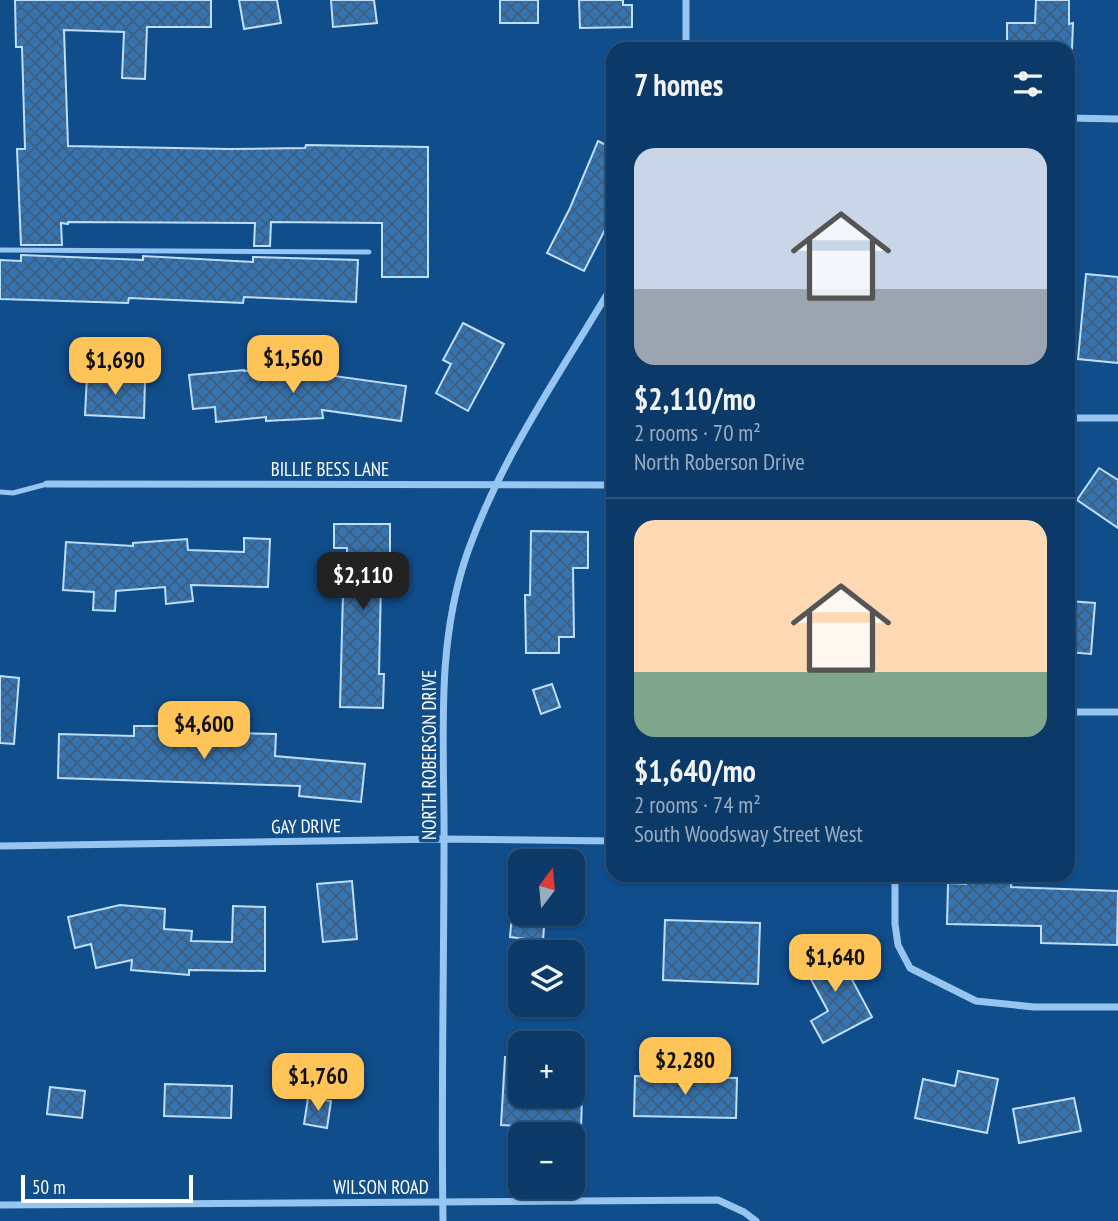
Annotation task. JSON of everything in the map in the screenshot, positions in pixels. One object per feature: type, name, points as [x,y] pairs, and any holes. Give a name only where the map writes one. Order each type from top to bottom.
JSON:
[{"type":"street","points":[[686,0],[686,42]]},
{"type":"street","points":[[1075,118],[1118,119]]},
{"type":"street","name":"NORTH ROBERSON DRIVE","points":[[443,1221],[442,722],[445,660],[452,612],[468,552],[495,485],[606,296]]},
{"type":"street","points":[[1075,418],[1118,418]]},
{"type":"street","name":"BILLIE BESS LANE","points":[[47,484],[606,485]]},
{"type":"street","points":[[1075,712],[1118,712]]},
{"type":"street","name":"GAY DRIVE","points":[[0,846],[444,839],[606,841]]},
{"type":"street","points":[[895,882],[898,945],[910,968],[976,1002],[1034,1007],[1118,1007]]},
{"type":"street","name":"WILSON ROAD","points":[[0,1205],[718,1200],[756,1221]]},
{"type":"lane","points":[[0,250],[369,252]]},
{"type":"lane","points":[[0,492],[13,493],[47,484]]},
{"type":"building","points":[[15,0],[211,0],[211,27],[147,27],[145,79],[122,78],[124,32],[64,30],[68,146],[229,149],[305,148],[306,145],[428,147],[428,277],[382,277],[382,223],[271,222],[270,246],[254,246],[255,223],[68,222],[61,223],[62,245],[21,245],[17,149],[25,149],[22,47],[16,47]]},
{"type":"building","points":[[239,0],[277,0],[281,23],[244,29]]},
{"type":"building","points":[[331,0],[374,0],[377,23],[333,27]]},
{"type":"building","points":[[500,0],[538,0],[538,23],[500,23]]},
{"type":"building","points":[[579,0],[623,0],[623,5],[632,5],[632,27],[580,28]]},
{"type":"building","points":[[1036,0],[1069,0],[1069,24],[1073,23],[1072,42],[1007,42],[1007,23],[1035,23]]},
{"type":"building","points":[[598,141],[606,145],[606,228],[584,271],[547,253],[570,208]]},
{"type":"building","points":[[21,255],[143,260],[143,256],[253,262],[253,257],[358,260],[356,302],[244,297],[243,303],[129,298],[128,303],[0,299],[0,260],[21,261]]},
{"type":"building","points":[[1086,274],[1118,277],[1118,363],[1078,359]]},
{"type":"building","points":[[463,323],[504,344],[468,411],[436,393],[451,364],[443,360]]},
{"type":"building","points":[[320,368],[320,374],[406,386],[401,421],[322,410],[323,418],[266,421],[266,417],[216,422],[215,407],[193,409],[189,375]]},
{"type":"building","points":[[87,375],[145,378],[144,418],[85,415]]},
{"type":"building","points":[[1099,468],[1118,480],[1118,528],[1077,500]]},
{"type":"building","points":[[334,524],[390,524],[390,583],[381,583],[379,674],[384,674],[383,708],[340,707],[347,548],[334,548]]},
{"type":"building","points":[[531,531],[588,532],[588,568],[573,568],[574,637],[559,637],[559,653],[526,653],[525,595],[530,595]]},
{"type":"building","points":[[244,538],[270,539],[268,587],[191,585],[193,601],[166,604],[165,587],[116,591],[115,611],[93,610],[94,592],[63,590],[66,542],[133,546],[133,543],[187,539],[188,550],[244,552]]},
{"type":"building","points":[[1075,602],[1095,603],[1091,654],[1075,653]]},
{"type":"building","points":[[0,676],[19,678],[14,744],[0,743]]},
{"type":"building","points":[[552,684],[560,707],[541,714],[533,690]]},
{"type":"building","points":[[134,726],[198,726],[198,732],[276,734],[275,756],[365,764],[361,802],[299,796],[300,786],[58,778],[59,734],[134,736]]},
{"type":"building","points":[[352,881],[357,939],[323,942],[317,884]]},
{"type":"building","points":[[1012,882],[1011,887],[1118,891],[1117,945],[1041,943],[1041,926],[947,924],[948,883]]},
{"type":"building","points":[[120,905],[165,909],[164,929],[192,931],[191,941],[232,942],[233,906],[265,907],[265,971],[189,970],[189,975],[131,970],[132,960],[96,968],[91,944],[75,948],[68,917]]},
{"type":"building","points":[[665,920],[760,923],[758,984],[663,980]]},
{"type":"building","points":[[511,926],[544,926],[543,940],[510,937]]},
{"type":"building","points":[[833,944],[872,1017],[823,1043],[811,1021],[828,1011],[801,961]]},
{"type":"building","points":[[505,1057],[508,1057],[508,1108],[582,1108],[581,1122],[508,1122],[508,1125],[501,1125]]},
{"type":"building","points":[[958,1071],[998,1079],[987,1133],[915,1118],[923,1079],[955,1086]]},
{"type":"building","points":[[635,1076],[737,1078],[736,1118],[634,1116]]},
{"type":"building","points":[[165,1084],[232,1086],[231,1118],[164,1116]]},
{"type":"building","points":[[50,1087],[85,1091],[82,1118],[47,1114]]},
{"type":"building","points":[[308,1098],[331,1101],[327,1128],[304,1124]]},
{"type":"building","points":[[1074,1098],[1081,1131],[1019,1143],[1013,1109]]}]
